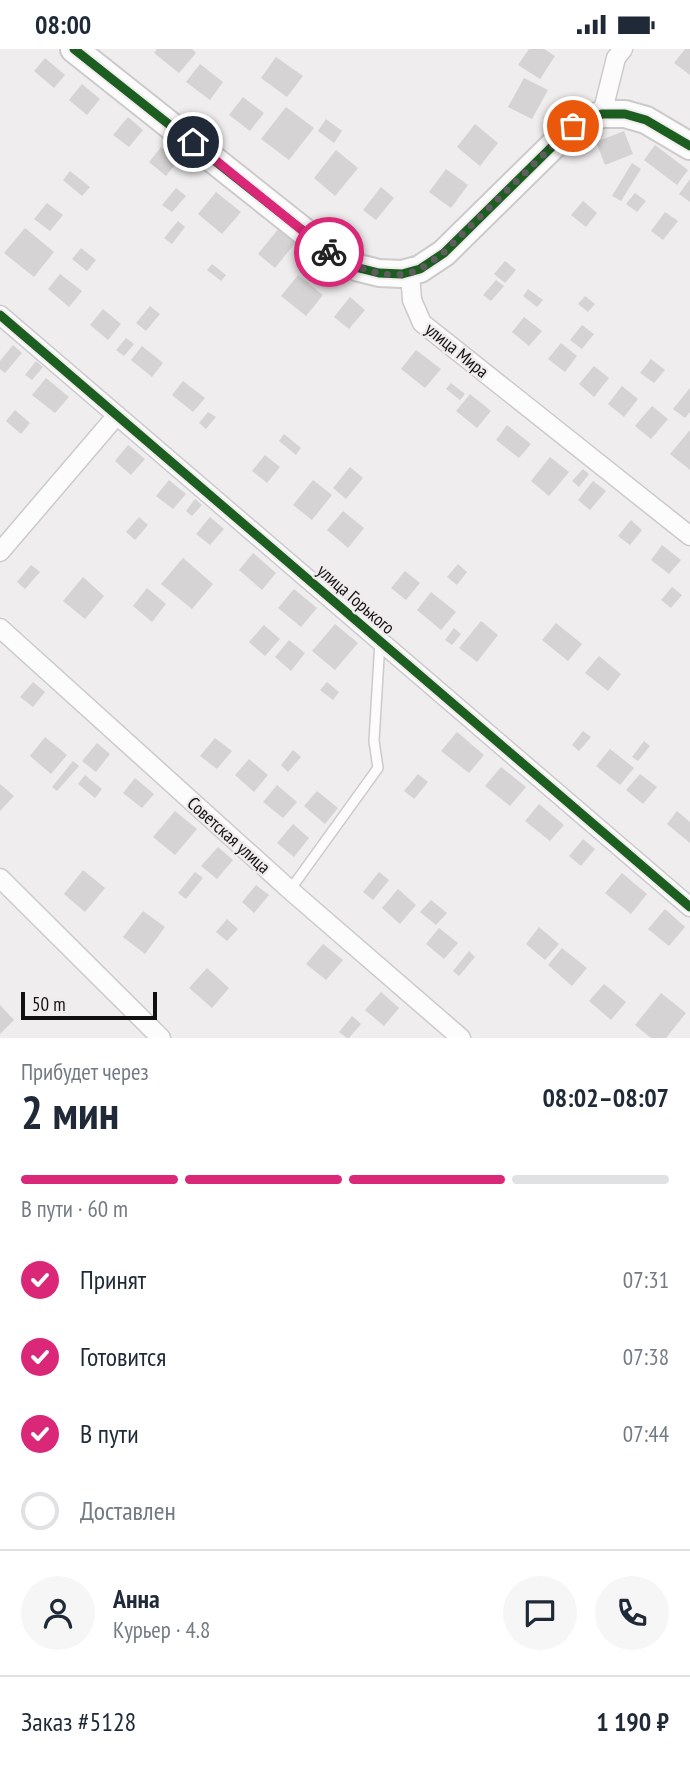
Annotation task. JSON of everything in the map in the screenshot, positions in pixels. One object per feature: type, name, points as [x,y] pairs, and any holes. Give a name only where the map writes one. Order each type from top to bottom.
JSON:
[{"type":"street","points":[[74,49],[331,253],[359,268],[406,274],[443,253],[573,126],[602,114],[625,114],[646,120],[690,146]]},
{"type":"street","points":[[602,114],[615,52]]},
{"type":"street","name":"улица Мира","points":[[406,274],[412,300],[422,323],[690,535]]},
{"type":"street","name":"улица Горького","points":[[0,315],[690,908]]},
{"type":"street","points":[[0,552],[117,415]]},
{"type":"street","name":"Советская улица","points":[[0,628],[290,890],[461,1038]]},
{"type":"street","points":[[0,879],[161,1038]]},
{"type":"lane","points":[[290,890],[378,768],[374,741],[380,641]]},
{"type":"building","points":[[157,49],[192,49],[196,53],[179,73],[154,53]]},
{"type":"building","points":[[529,49],[544,49],[555,56],[540,79],[518,65]]},
{"type":"building","points":[[685,49],[690,49],[690,75],[674,63]]},
{"type":"building","points":[[276,57],[303,76],[287,97],[261,78]]},
{"type":"building","points":[[45,58],[65,75],[54,88],[34,71]]},
{"type":"building","points":[[200,64],[223,82],[210,100],[186,82]]},
{"type":"building","points":[[524,78],[548,90],[532,119],[508,107]]},
{"type":"building","points":[[82,84],[100,99],[87,115],[69,100]]},
{"type":"building","points":[[243,97],[264,113],[250,131],[229,115]]},
{"type":"building","points":[[286,107],[314,128],[289,160],[261,139]]},
{"type":"building","points":[[128,117],[143,130],[129,147],[113,135]]},
{"type":"building","points":[[326,119],[342,131],[334,143],[318,131]]},
{"type":"building","points":[[475,124],[498,143],[480,166],[457,147]]},
{"type":"building","points":[[624,131],[633,154],[605,165],[596,142]]},
{"type":"building","points":[[655,145],[688,170],[677,185],[644,160]]},
{"type":"building","points":[[161,147],[178,161],[166,176],[149,162]]},
{"type":"building","points":[[336,150],[358,168],[335,196],[314,178]]},
{"type":"building","points":[[632,163],[641,169],[621,201],[612,196]]},
{"type":"building","points":[[446,169],[468,185],[451,208],[429,192]]},
{"type":"building","points":[[70,171],[90,187],[82,196],[63,180]]},
{"type":"building","points":[[690,179],[690,202],[679,194]]},
{"type":"building","points":[[381,187],[394,198],[376,220],[363,210]]},
{"type":"building","points":[[176,188],[186,196],[172,212],[162,205]]},
{"type":"building","points":[[216,192],[241,212],[222,234],[198,214]]},
{"type":"building","points":[[635,193],[646,201],[637,212],[626,204]]},
{"type":"building","points":[[583,201],[597,213],[586,227],[571,215]]},
{"type":"building","points":[[47,203],[63,215],[50,231],[34,219]]},
{"type":"building","points":[[665,212],[678,221],[663,240],[651,231]]},
{"type":"building","points":[[178,221],[185,227],[172,244],[164,238]]},
{"type":"building","points":[[25,228],[54,252],[34,277],[4,253]]},
{"type":"building","points":[[279,228],[296,242],[275,268],[258,254]]},
{"type":"building","points":[[81,248],[96,260],[87,271],[72,259]]},
{"type":"building","points":[[505,261],[516,270],[505,283],[494,274]]},
{"type":"building","points":[[212,264],[226,275],[221,281],[207,270]]},
{"type":"building","points":[[60,274],[82,291],[69,307],[48,289]]},
{"type":"building","points":[[298,275],[323,295],[306,316],[281,296]]},
{"type":"building","points":[[496,280],[504,286],[491,301],[483,295]]},
{"type":"building","points":[[528,289],[543,300],[537,307],[523,296]]},
{"type":"building","points":[[585,296],[595,304],[588,312],[578,304]]},
{"type":"building","points":[[350,297],[365,310],[349,329],[334,317]]},
{"type":"building","points":[[150,306],[160,314],[146,331],[136,323]]},
{"type":"building","points":[[103,309],[121,324],[108,340],[90,325]]},
{"type":"building","points":[[524,317],[542,331],[529,346],[512,332]]},
{"type":"building","points":[[582,325],[594,334],[582,349],[570,340]]},
{"type":"building","points":[[126,338],[134,344],[124,356],[116,350]]},
{"type":"building","points":[[561,343],[577,356],[565,372],[548,359]]},
{"type":"building","points":[[13,345],[22,353],[5,373],[0,369],[0,361]]},
{"type":"building","points":[[142,346],[163,363],[152,377],[131,360]]},
{"type":"building","points":[[416,350],[441,369],[425,388],[401,369]]},
{"type":"building","points":[[651,359],[665,370],[654,383],[640,373]]},
{"type":"building","points":[[36,361],[43,367],[32,380],[25,375]]},
{"type":"building","points":[[594,366],[609,378],[594,397],[579,384]]},
{"type":"building","points":[[46,378],[69,397],[55,413],[32,395]]},
{"type":"building","points":[[183,381],[205,398],[193,412],[172,395]]},
{"type":"building","points":[[451,383],[465,394],[460,400],[446,389]]},
{"type":"building","points":[[622,386],[638,399],[624,417],[608,404]]},
{"type":"building","points":[[690,388],[690,412],[685,418],[673,409]]},
{"type":"building","points":[[470,394],[491,411],[477,428],[456,411]]},
{"type":"building","points":[[652,406],[668,419],[651,439],[635,426]]},
{"type":"building","points":[[15,410],[30,423],[21,434],[6,421]]},
{"type":"building","points":[[208,412],[216,417],[206,429],[199,423]]},
{"type":"building","points":[[507,425],[531,444],[519,458],[496,440]]},
{"type":"building","points":[[690,430],[690,470],[670,454]]},
{"type":"building","points":[[284,434],[301,448],[296,455],[279,441]]},
{"type":"building","points":[[128,445],[145,459],[131,475],[115,461]]},
{"type":"building","points":[[265,455],[280,467],[267,483],[252,471]]},
{"type":"building","points":[[550,457],[569,472],[549,496],[531,481]]},
{"type":"building","points":[[350,467],[363,478],[346,499],[333,488]]},
{"type":"building","points":[[583,469],[589,474],[579,487],[572,481]]},
{"type":"building","points":[[169,480],[186,494],[173,509],[156,496]]},
{"type":"building","points":[[313,480],[332,495],[312,520],[293,505]]},
{"type":"building","points":[[593,481],[606,491],[590,510],[578,500]]},
{"type":"building","points":[[195,499],[202,505],[192,516],[186,511]]},
{"type":"building","points":[[343,511],[364,528],[348,548],[327,530]]},
{"type":"building","points":[[139,517],[148,525],[135,540],[126,532]]},
{"type":"building","points":[[210,517],[224,529],[210,545],[196,534]]},
{"type":"building","points":[[631,520],[642,530],[630,545],[618,536]]},
{"type":"building","points":[[662,545],[681,560],[669,574],[651,560]]},
{"type":"building","points":[[253,553],[276,573],[262,590],[239,570]]},
{"type":"building","points":[[183,558],[213,584],[192,609],[161,584]]},
{"type":"building","points":[[458,564],[467,572],[457,585],[447,577]]},
{"type":"building","points":[[31,565],[40,572],[25,589],[17,582]]},
{"type":"building","points":[[405,571],[420,583],[406,600],[391,588]]},
{"type":"building","points":[[83,577],[104,596],[85,619],[63,601]]},
{"type":"building","points":[[672,587],[682,595],[671,608],[661,600]]},
{"type":"building","points":[[147,588],[166,604],[152,622],[133,606]]},
{"type":"building","points":[[294,589],[317,608],[301,627],[278,608]]},
{"type":"building","points":[[431,592],[456,612],[441,630],[417,610]]},
{"type":"building","points":[[481,621],[498,635],[477,662],[459,648]]},
{"type":"building","points":[[556,623],[582,644],[568,661],[542,640]]},
{"type":"building","points":[[335,624],[358,643],[335,670],[312,651]]},
{"type":"building","points":[[264,625],[280,639],[265,656],[249,642]]},
{"type":"building","points":[[454,628],[461,634],[452,645],[445,640]]},
{"type":"building","points":[[289,640],[305,653],[291,671],[275,657]]},
{"type":"building","points":[[599,656],[621,674],[608,691],[585,673]]},
{"type":"building","points":[[33,682],[45,692],[33,707],[20,697]]},
{"type":"building","points":[[327,682],[339,692],[333,700],[320,690]]},
{"type":"building","points":[[583,731],[591,737],[579,751],[572,745]]},
{"type":"building","points":[[457,732],[484,755],[469,773],[441,751]]},
{"type":"building","points":[[45,737],[67,755],[51,774],[30,756]]},
{"type":"building","points":[[215,738],[232,751],[217,769],[200,756]]},
{"type":"building","points":[[644,741],[650,746],[638,761],[632,757]]},
{"type":"building","points":[[97,743],[110,754],[96,772],[82,761]]},
{"type":"building","points":[[610,749],[634,768],[620,785],[596,766]]},
{"type":"building","points":[[293,750],[301,757],[288,772],[281,765]]},
{"type":"building","points":[[249,759],[268,775],[254,792],[235,775]]},
{"type":"building","points":[[73,761],[79,766],[57,791],[52,787]]},
{"type":"building","points":[[501,767],[526,787],[510,806],[485,786]]},
{"type":"building","points":[[418,774],[428,782],[414,799],[404,791]]},
{"type":"building","points":[[640,774],[657,787],[643,804],[626,790]]},
{"type":"building","points":[[85,775],[102,789],[95,798],[78,784]]},
{"type":"building","points":[[135,778],[154,794],[142,808],[123,793]]},
{"type":"building","points":[[0,784],[14,796],[0,811]]},
{"type":"building","points":[[277,785],[297,802],[283,818],[263,802]]},
{"type":"building","points":[[317,791],[338,808],[325,824],[304,806]]},
{"type":"building","points":[[539,804],[564,825],[550,841],[525,821]]},
{"type":"building","points":[[175,811],[197,829],[175,855],[153,837]]},
{"type":"building","points":[[677,811],[690,822],[690,843],[667,824]]},
{"type":"building","points":[[293,824],[309,838],[294,857],[277,843]]},
{"type":"building","points":[[583,839],[595,849],[581,866],[569,856]]},
{"type":"building","points":[[218,847],[233,860],[217,879],[201,866]]},
{"type":"building","points":[[83,870],[105,888],[85,912],[64,894]]},
{"type":"building","points":[[195,872],[203,878],[186,899],[178,893]]},
{"type":"building","points":[[379,872],[389,880],[373,900],[363,892]]},
{"type":"building","points":[[622,873],[647,894],[631,914],[605,893]]},
{"type":"building","points":[[256,885],[269,895],[254,913],[242,902]]},
{"type":"building","points":[[398,889],[416,905],[400,924],[382,908]]},
{"type":"building","points":[[431,900],[447,913],[436,925],[420,912]]},
{"type":"building","points":[[665,909],[685,927],[669,946],[648,929]]},
{"type":"building","points":[[143,911],[165,927],[145,954],[123,937]]},
{"type":"building","points":[[227,919],[238,929],[227,941],[216,932]]},
{"type":"building","points":[[539,927],[559,944],[545,960],[526,944]]},
{"type":"building","points":[[439,928],[458,943],[444,959],[426,944]]},
{"type":"building","points":[[323,944],[343,960],[326,980],[306,964]]},
{"type":"building","points":[[562,948],[587,968],[572,986],[548,965]]},
{"type":"building","points":[[469,951],[475,957],[459,976],[453,971]]},
{"type":"building","points":[[207,968],[229,988],[212,1008],[189,988]]},
{"type":"building","points":[[604,984],[626,1002],[611,1020],[589,1001]]},
{"type":"building","points":[[381,992],[399,1008],[384,1026],[365,1010]]},
{"type":"building","points":[[661,993],[686,1013],[666,1038],[651,1038],[635,1025]]},
{"type":"building","points":[[0,1005],[14,1020],[0,1034]]},
{"type":"building","points":[[352,1016],[361,1024],[347,1038],[339,1032]]},
{"type":"cycle path","points":[[74,49],[331,253],[359,268],[379,273],[402,274],[420,269],[444,253],[573,126],[602,114],[625,114],[646,120],[690,146]]},
{"type":"cycle path","points":[[0,315],[690,907]]},
{"type":"way so far","points":[[329,252],[359,268],[379,272],[402,274],[420,269],[443,253],[573,126]]},
{"type":"route","points":[[193,142],[329,252]]}]
